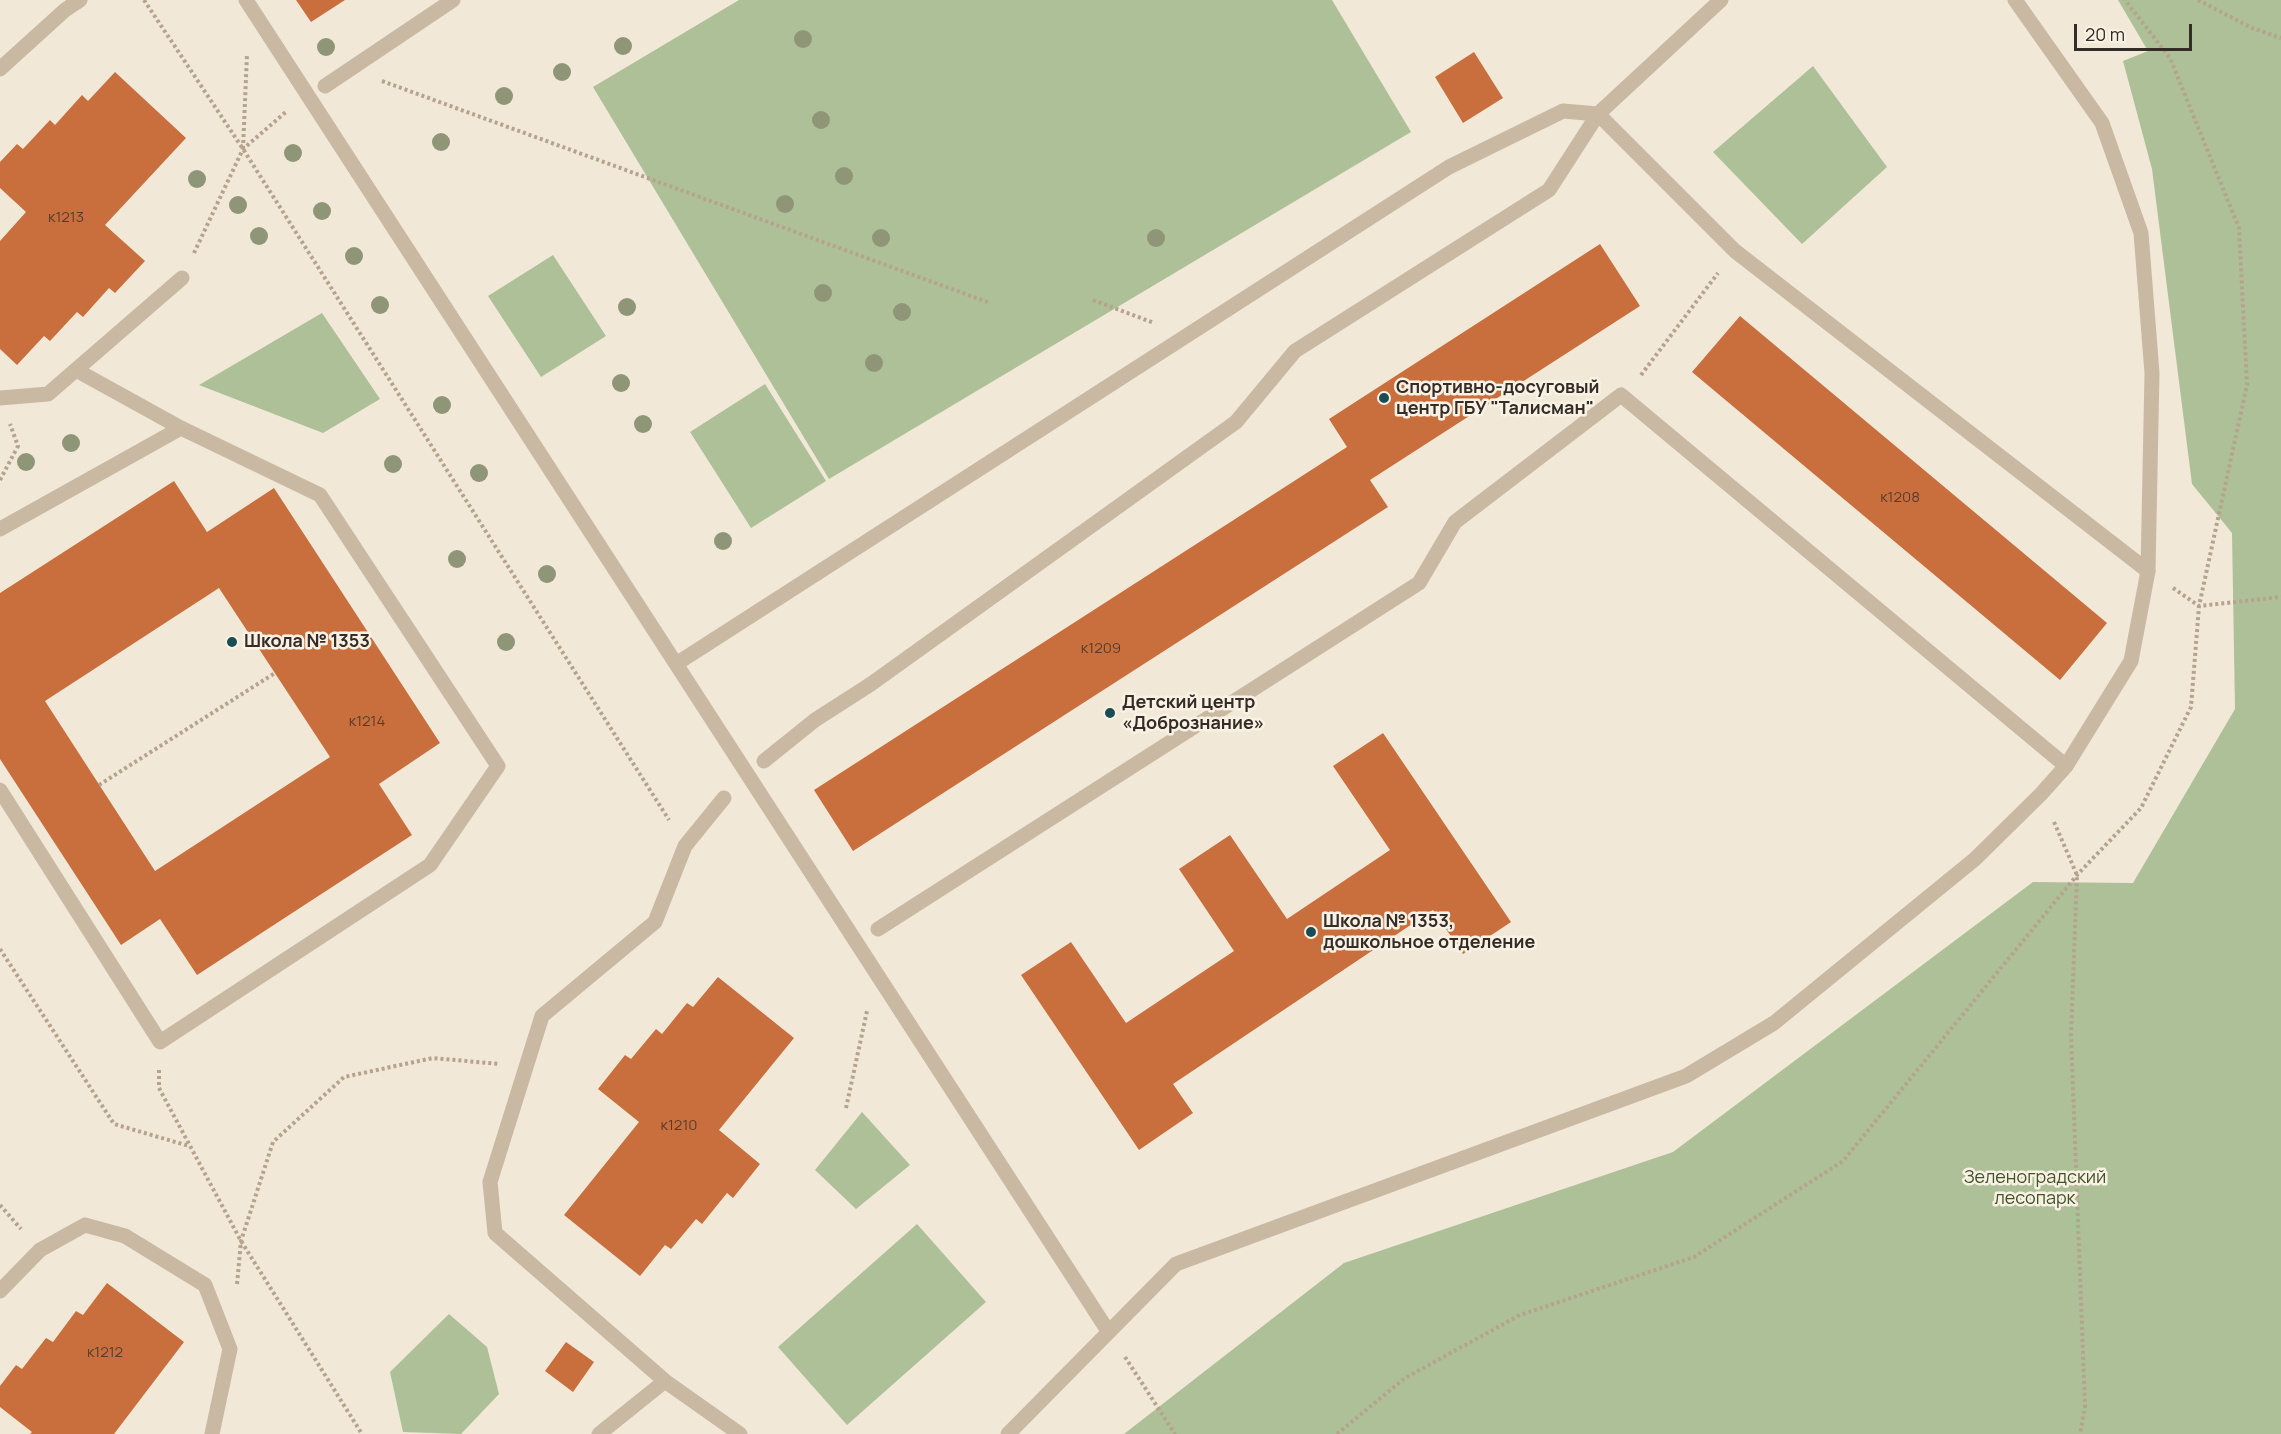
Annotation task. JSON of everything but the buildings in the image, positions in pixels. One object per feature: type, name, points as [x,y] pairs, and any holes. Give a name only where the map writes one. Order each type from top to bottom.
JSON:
[{"type":"street","points":[[0,69],[65,10],[80,0]]},
{"type":"street","points":[[326,86],[453,0]]},
{"type":"street","points":[[764,761],[815,720],[871,684],[1236,422],[1295,351],[1549,190],[1598,114],[1721,0]]},
{"type":"street","points":[[1008,1434],[1176,1264],[1686,1076],[1774,1023],[1975,859],[2066,766],[2131,661],[2148,571],[2152,373],[2141,233],[2102,123],[2015,0]]},
{"type":"street","points":[[248,3],[1108,1331]]},
{"type":"street","points":[[676,664],[1449,167],[1563,111],[1598,114],[1735,251],[2148,571]]},
{"type":"street","points":[[0,398],[48,394],[182,278]]},
{"type":"street","points":[[0,790],[160,1041],[430,865],[498,766],[320,495],[181,428],[76,370]]},
{"type":"street","points":[[878,929],[1419,583],[1455,522],[1621,395],[2066,766]]},
{"type":"street","points":[[0,529],[181,428]]},
{"type":"street","points":[[724,798],[685,846],[655,922],[542,1016],[490,1182],[495,1233],[665,1381],[740,1434]]},
{"type":"street","points":[[0,1291],[40,1250],[85,1225],[124,1236],[205,1285],[230,1349],[212,1434]]},
{"type":"street","points":[[598,1434],[665,1381]]},
{"type":"path","points":[[144,0],[243,149],[685,846]]},
{"type":"path","points":[[1337,1434],[1405,1378],[1520,1316],[1694,1257],[1843,1161],[2077,875],[2141,808],[2191,707],[2199,606],[2247,385],[2240,228],[2170,58],[2125,0]]},
{"type":"path","points":[[2198,0],[2252,28],[2281,38]]},
{"type":"path","points":[[243,149],[248,3]]},
{"type":"path","points":[[350,69],[990,303]]},
{"type":"path","points":[[182,278],[243,149],[283,113]]},
{"type":"path","points":[[1621,395],[1643,372],[1735,251]]},
{"type":"path","points":[[1093,300],[1185,335]]},
{"type":"path","points":[[0,480],[18,446],[7,418]]},
{"type":"path","points":[[2148,571],[2199,606],[2281,597]]},
{"type":"path","points":[[99,785],[275,674]]},
{"type":"path","points":[[2041,794],[2077,875],[2071,1035],[2085,1407],[2080,1434]]},
{"type":"path","points":[[0,949],[114,1124],[190,1146]]},
{"type":"path","points":[[846,1108],[875,972]]},
{"type":"path","points":[[160,1041],[159,1088],[241,1241],[362,1434]]},
{"type":"path","points":[[236,1295],[241,1241],[273,1142],[344,1077],[433,1058],[526,1066]]},
{"type":"path","points":[[0,1205],[4,1211]]},
{"type":"path","points":[[1108,1331],[1175,1434]]},
{"type":"green space","points":[[739,0],[1332,0],[1411,132],[829,479],[593,87]]},
{"type":"green space","name":"Зеленоградский лесопарк","points":[[2118,0],[2281,0],[2281,1434],[1124,1434],[1344,1263],[1673,1152],[2033,882],[2133,883],[2235,709],[2232,533],[2192,484],[2152,169],[2123,61],[2148,51]]},
{"type":"green space","points":[[1813,66],[1887,167],[1802,244],[1713,152]]},
{"type":"green space","points":[[553,255],[606,336],[541,377],[488,296]]},
{"type":"green space","points":[[322,313],[380,399],[323,433],[199,385]]},
{"type":"green space","points":[[765,384],[826,481],[751,528],[690,432]]},
{"type":"green space","points":[[862,1112],[910,1165],[856,1209],[815,1170]]},
{"type":"green space","points":[[917,1224],[986,1302],[847,1425],[778,1347]]},
{"type":"green space","points":[[449,1314],[487,1347],[499,1394],[461,1434],[403,1432],[390,1372]]},
{"type":"place","name":"Спортивно-досуговый центр ГБУ \"Талисман\"","points":[[1384,398]]},
{"type":"place","name":"Школа № 1353","points":[[232,642]]},
{"type":"place","name":"Детский центр «Добрознание»","points":[[1110,713]]},
{"type":"place","name":"Школа № 1353, дошкольное отделение","points":[[1311,932]]}]
